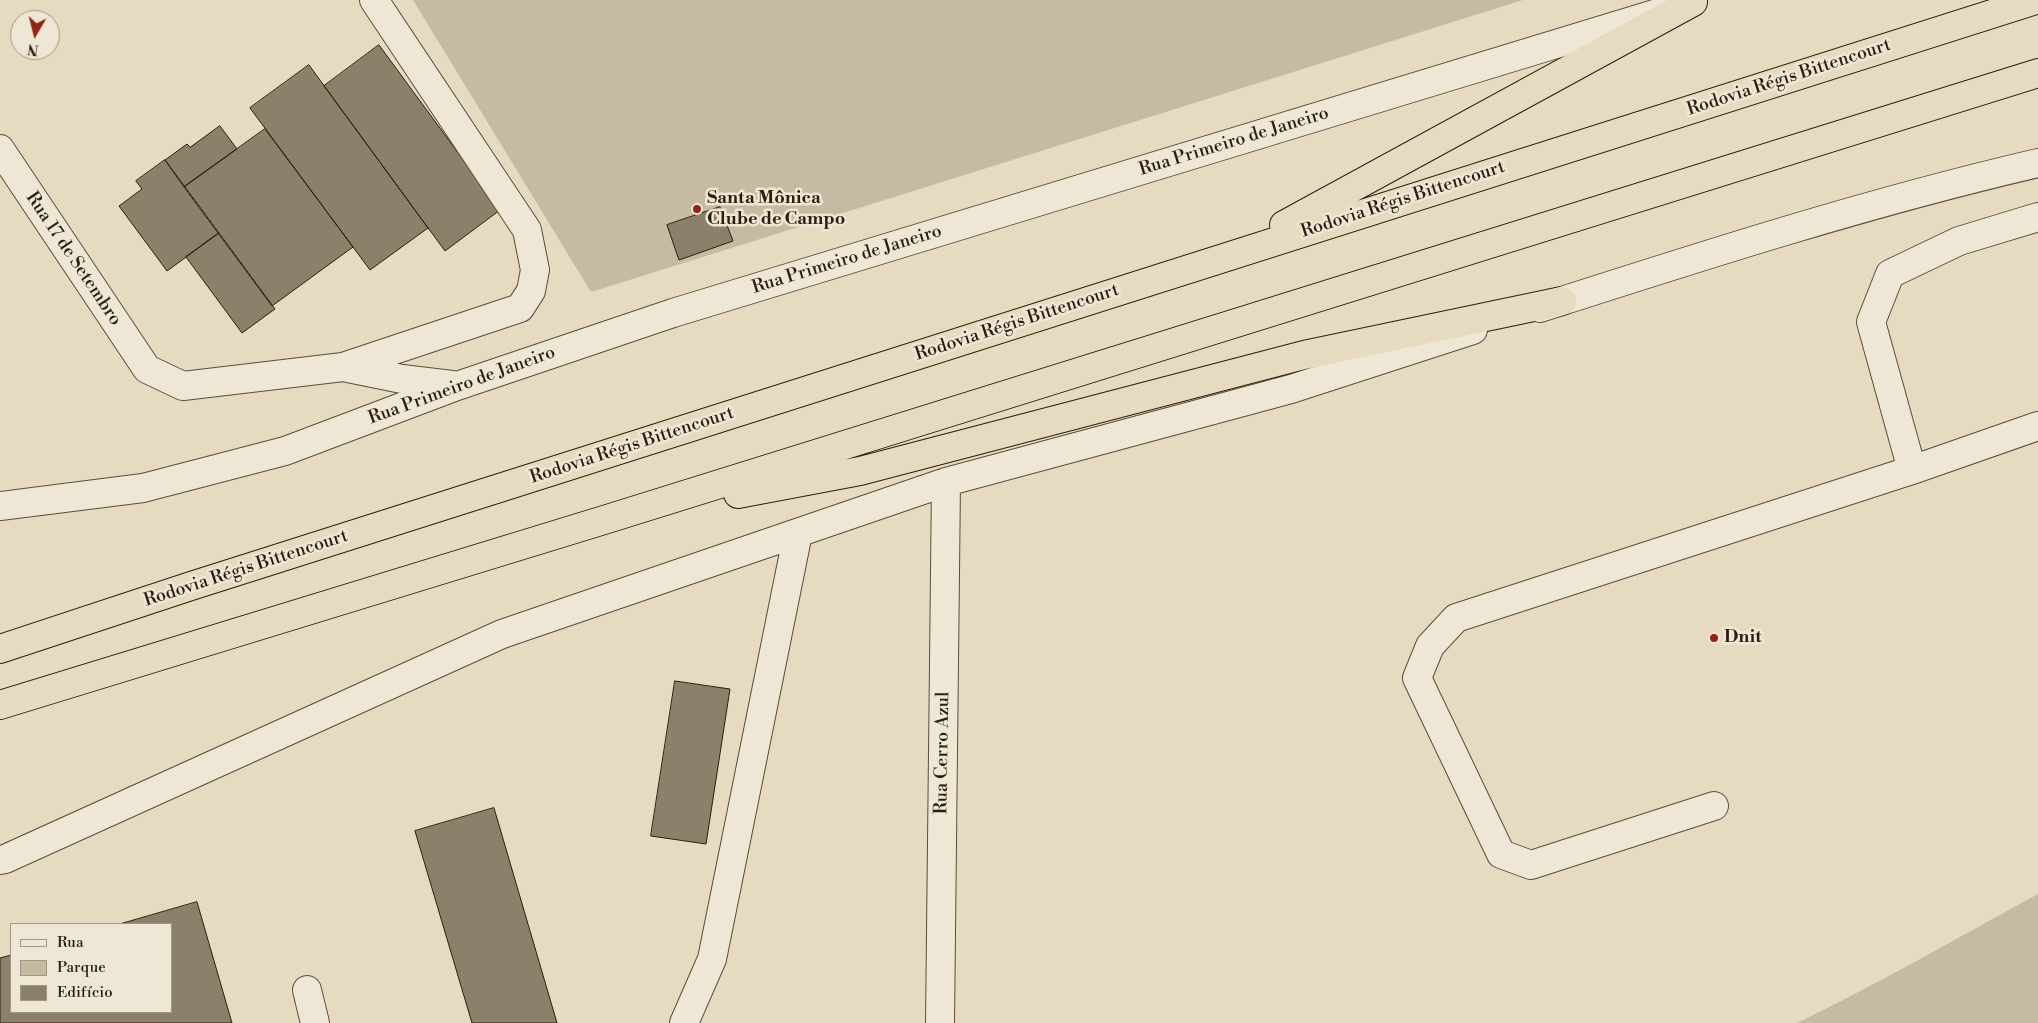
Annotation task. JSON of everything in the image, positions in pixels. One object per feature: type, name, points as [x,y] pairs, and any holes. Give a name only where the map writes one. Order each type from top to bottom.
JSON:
[{"type":"highway","name":"Rodovia Régis Bittencourt","points":[[0,649],[191,586],[2036,0]]},
{"type":"highway","points":[[1228,256],[1697,1]]},
{"type":"highway","points":[[0,705],[604,520],[2038,73]]},
{"type":"highway","points":[[604,520],[860,471],[1304,355],[1562,301]]},
{"type":"street","points":[[343,367],[520,308],[531,291],[535,270],[527,230],[374,0]]},
{"type":"street","name":"Rua Primeiro de Janeiro","points":[[0,506],[143,488],[285,451],[457,386],[673,313],[1697,1]]},
{"type":"street","name":"Rua 17 de Setembro","points":[[0,148],[147,368],[183,386],[343,367]]},
{"type":"street","points":[[0,860],[502,634],[946,482],[1291,389],[1847,211],[1972,178],[2038,163]]},
{"type":"street","points":[[1912,470],[1871,322],[1890,274],[1958,240],[2038,217]]},
{"type":"street","points":[[343,367],[402,379],[457,386]]},
{"type":"street","points":[[1714,806],[1531,865],[1501,854],[1417,678],[1430,646],[1456,618],[1912,470],[2038,426]]},
{"type":"street","name":"Rua Cerro Azul","points":[[940,1023],[946,482]]},
{"type":"street","points":[[684,1023],[712,959],[798,533]]},
{"type":"street","points":[[307,990],[315,1023]]},
{"type":"green space","name":"Santa Mônica Clube de Campo","points":[[413,0],[1523,0],[591,292]]},
{"type":"green space","points":[[2038,894],[2038,1023],[1797,1023],[1888,976]]},
{"type":"building","points":[[379,45],[500,210],[445,251],[324,86]]},
{"type":"building","points":[[309,65],[428,228],[370,270],[250,108]]},
{"type":"building","points":[[220,126],[237,149],[184,187],[165,160],[187,144],[190,147]]},
{"type":"building","points":[[265,129],[353,247],[272,306],[184,187]]},
{"type":"building","points":[[165,160],[219,233],[167,271],[119,206],[142,189],[136,181]]},
{"type":"building","points":[[720,207],[733,241],[679,260],[667,225]]},
{"type":"building","points":[[219,233],[275,309],[242,333],[186,257]]},
{"type":"building","points":[[675,681],[730,689],[706,844],[651,836]]},
{"type":"building","points":[[494,808],[557,1023],[472,1023],[415,831]]},
{"type":"building","points":[[197,902],[232,1023],[0,1023],[0,958],[10,955],[10,1013],[172,1013],[172,923],[124,923]]},
{"type":"place","name":"Santa Mônica Clube de Campo","points":[[697,209]]},
{"type":"place","name":"Dnit","points":[[1714,638]]}]
